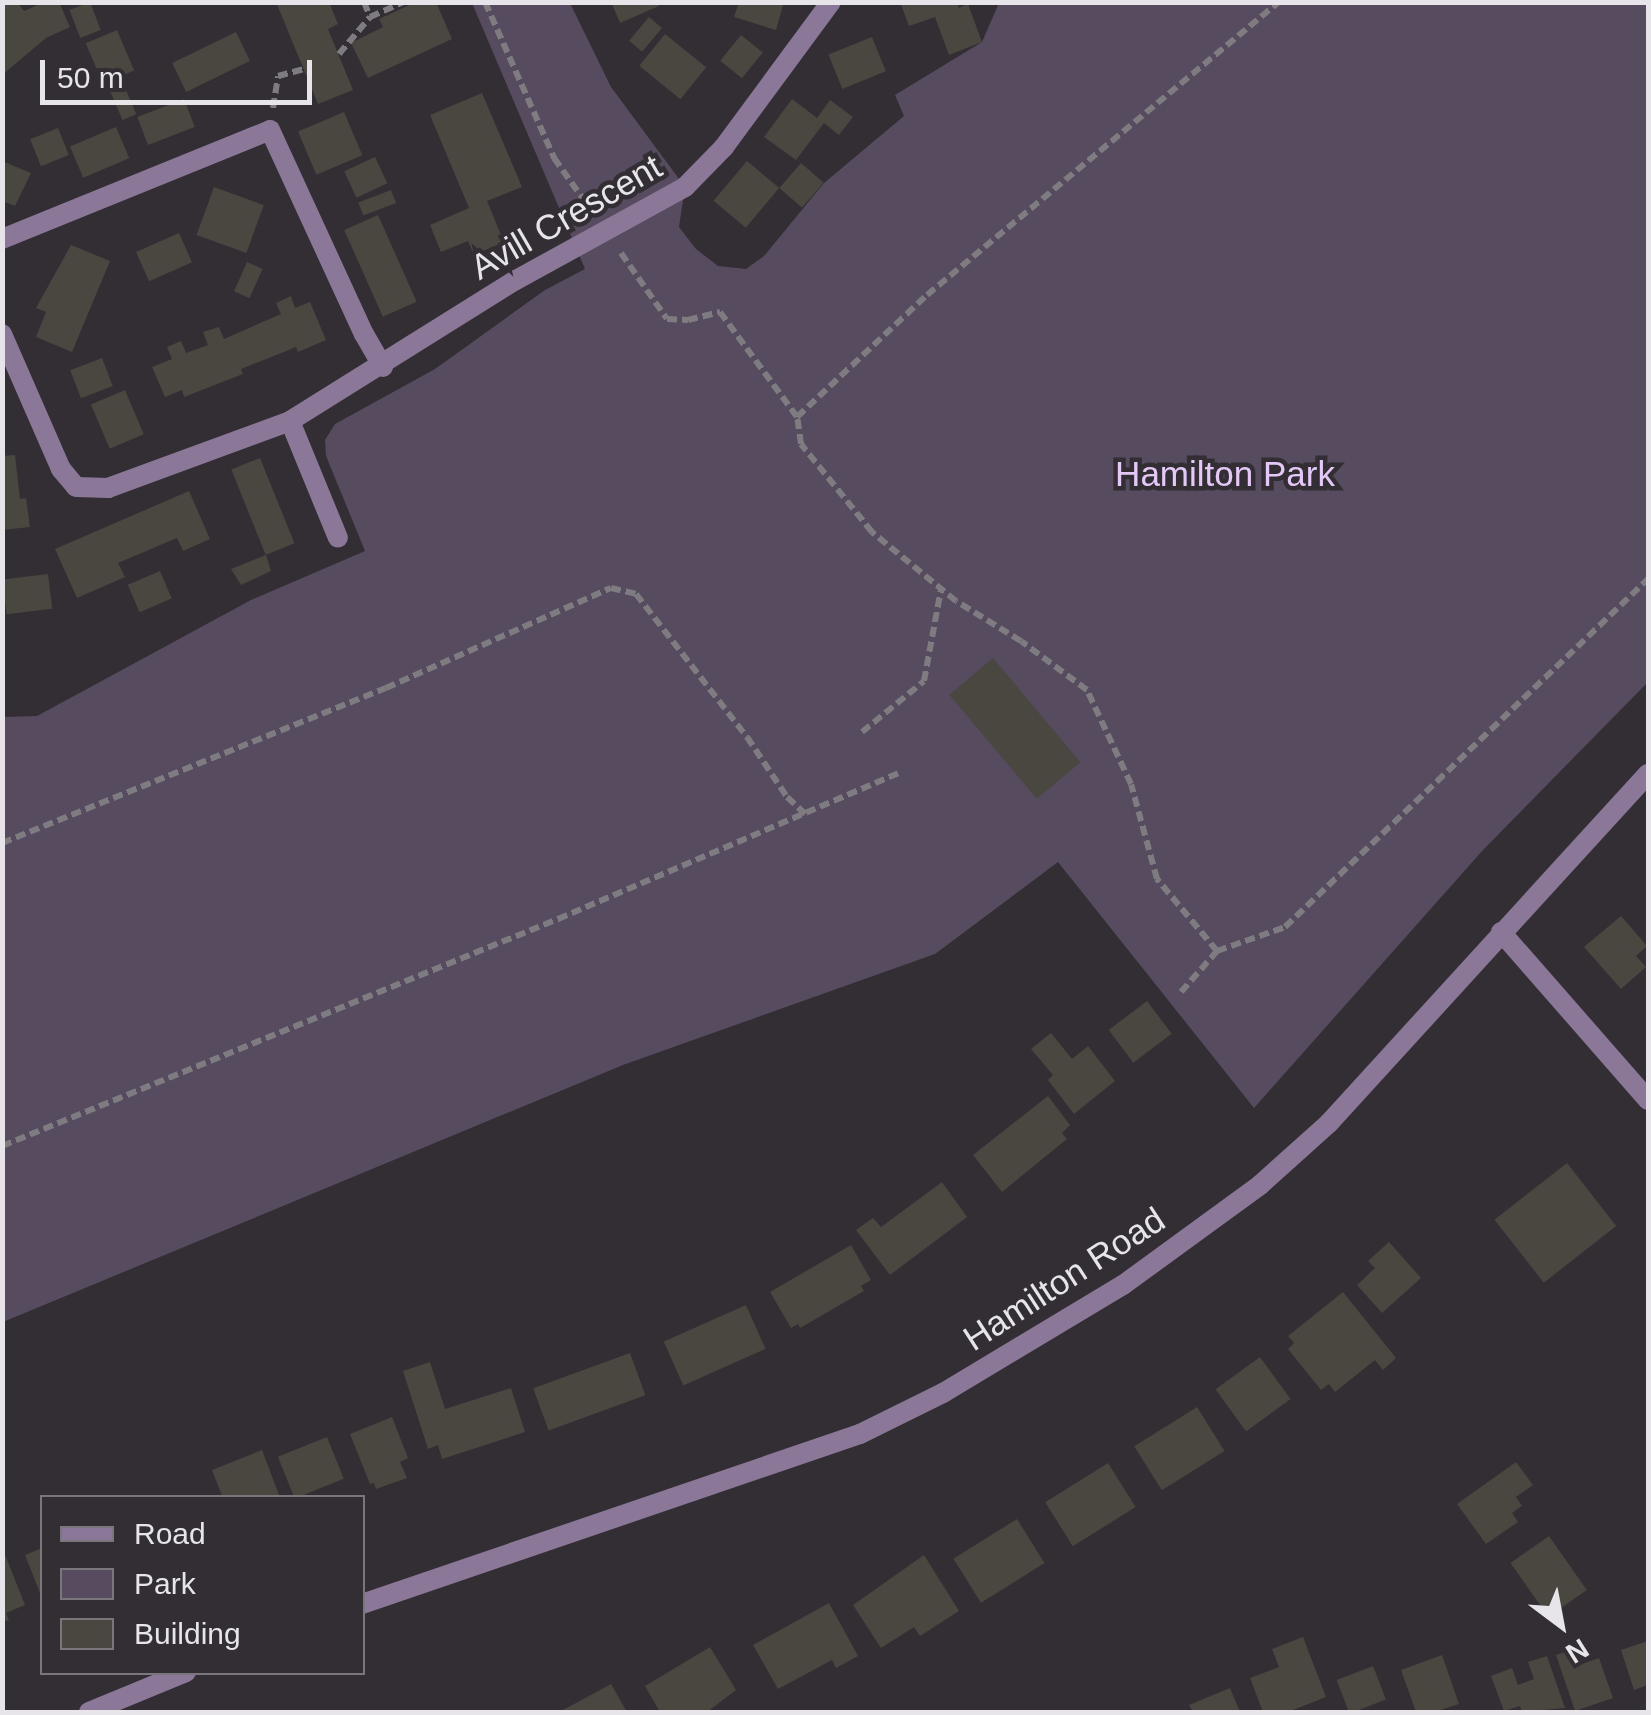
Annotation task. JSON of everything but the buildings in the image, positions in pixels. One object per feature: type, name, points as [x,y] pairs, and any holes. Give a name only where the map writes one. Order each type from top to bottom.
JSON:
[{"type":"street","name":"Avill Crescent","points":[[2,334],[61,469],[76,487],[108,488],[290,421],[384,366],[516,280],[685,187],[724,147],[831,2]]},
{"type":"street","points":[[2,239],[270,130],[364,334],[384,366]]},
{"type":"street","points":[[290,421],[338,538]]},
{"type":"street","name":"Hamilton Road","points":[[365,1603],[860,1434],[943,1394],[1123,1286],[1260,1184],[1329,1123],[1648,774]]},
{"type":"street","points":[[1500,932],[1648,1100]]},
{"type":"street","points":[[88,1712],[179,1675]]},
{"type":"path","points":[[364,2],[370,17]]},
{"type":"path","points":[[338,54],[370,17],[404,2]]},
{"type":"path","points":[[1216,951],[1158,878],[1130,784],[1087,690],[941,589],[872,532],[801,444],[797,417],[927,296],[1279,2]]},
{"type":"path","points":[[270,130],[278,76],[304,69]]},
{"type":"path","points":[[1180,992],[1216,951],[1285,926],[1648,579]]},
{"type":"path","points":[[2,842],[386,688],[611,588],[636,594],[747,738],[787,797],[805,814]]},
{"type":"path","points":[[862,732],[924,681],[941,589]]},
{"type":"path","points":[[2,1146],[898,773]]},
{"type":"green space","name":"Hamilton Park","points":[[472,3],[570,3],[611,87],[685,187],[679,227],[696,249],[718,266],[746,269],[764,256],[824,183],[904,116],[895,95],[982,42],[999,3],[1648,3],[1648,682],[1483,850],[1254,1108],[1058,862],[935,954],[623,1065],[3,1322],[3,717],[37,716],[251,600],[365,551],[326,456],[325,440],[335,424],[435,369],[545,290],[585,269]]}]
